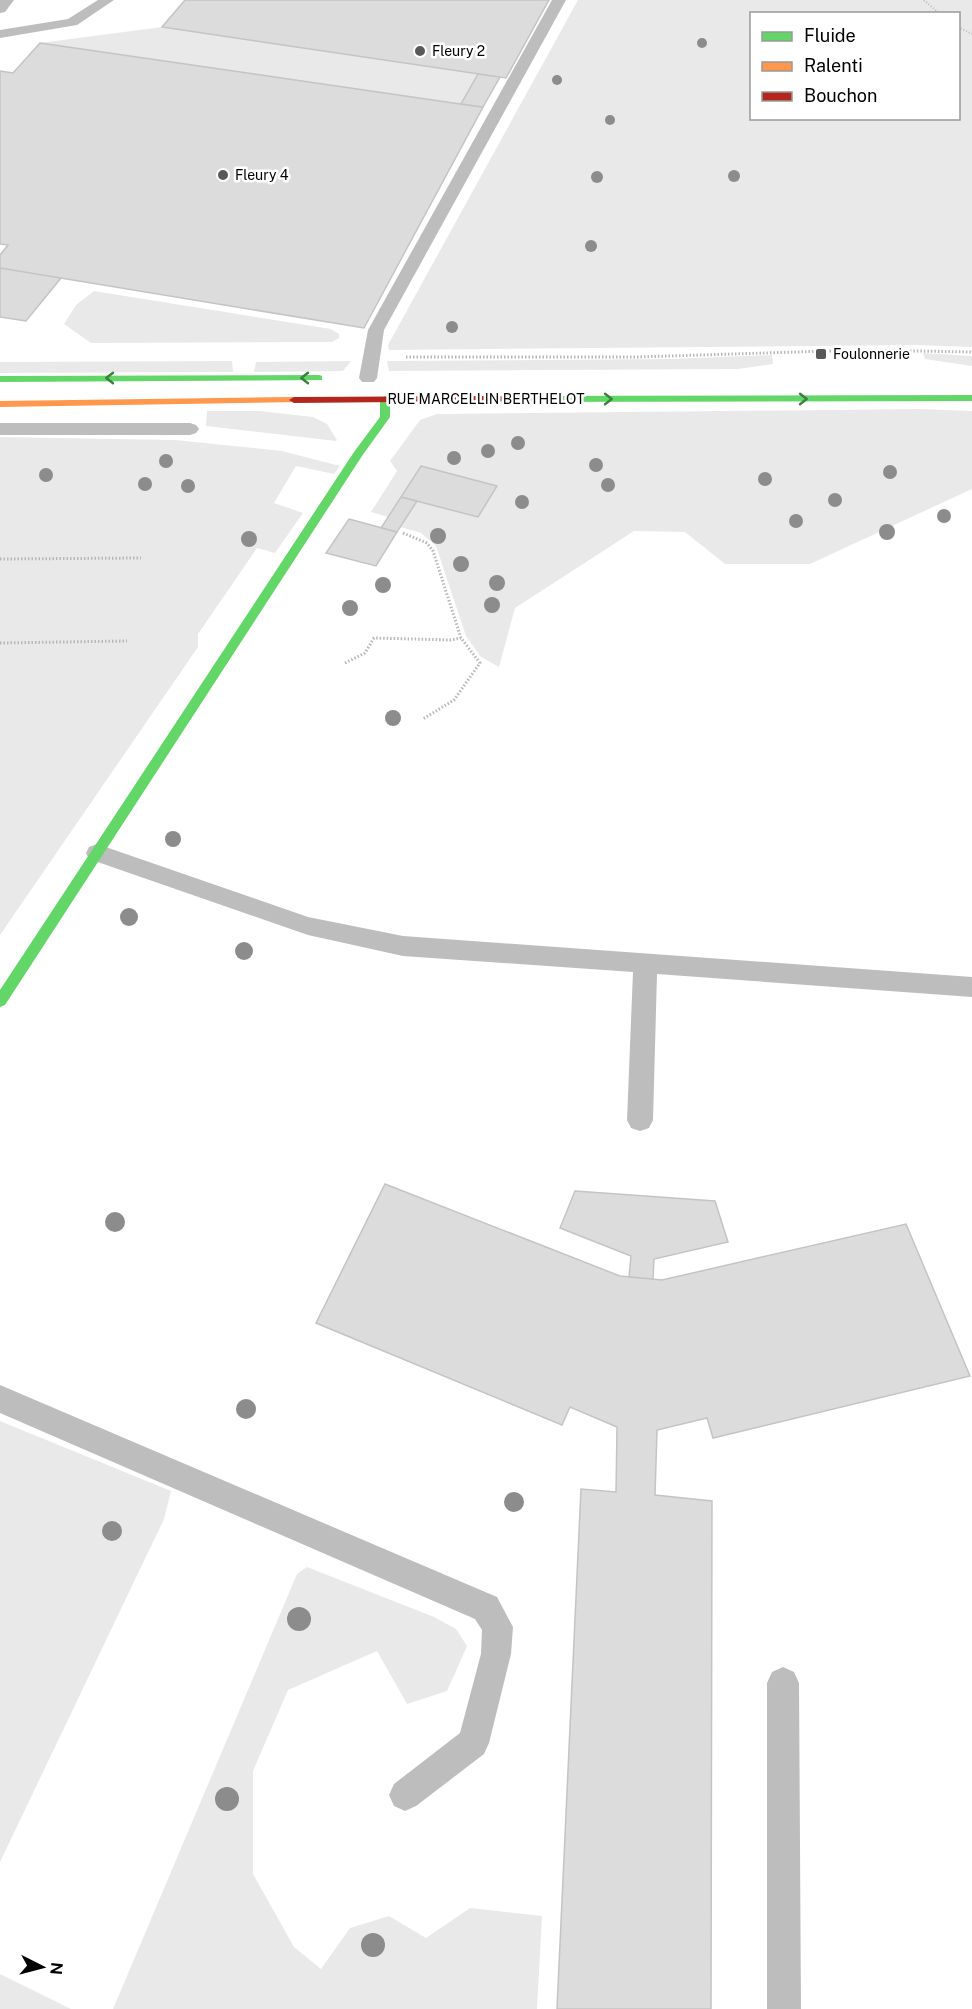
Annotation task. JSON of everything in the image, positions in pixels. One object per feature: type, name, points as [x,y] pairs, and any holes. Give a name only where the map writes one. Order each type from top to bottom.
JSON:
[{"type":"main road","points":[[0,379],[334,378]]},
{"type":"main road","name":"RUE MARCELLIN BERTHELOT","points":[[0,404],[385,399],[972,398]]},
{"type":"main road","points":[[0,1001],[358,454],[385,417],[385,399]]},
{"type":"lane","points":[[0,9],[7,0]]},
{"type":"lane","points":[[0,34],[72,22],[107,0]]},
{"type":"lane","points":[[368,378],[376,330],[559,0]]},
{"type":"lane","points":[[0,429],[190,429]]},
{"type":"lane","points":[[97,854],[308,926],[403,946],[972,987]]},
{"type":"lane","points":[[640,1120],[645,964]]},
{"type":"lane","points":[[0,1399],[486,1608],[498,1627],[496,1654],[473,1743],[405,1795]]},
{"type":"lane","points":[[783,1683],[784,2009]]},
{"type":"path","points":[[924,0],[938,12]]},
{"type":"path","points":[[371,357],[669,356],[783,351],[972,352]]},
{"type":"path","points":[[403,533],[427,543],[433,551],[461,638],[480,663],[454,700],[423,719]]},
{"type":"path","points":[[0,560],[141,558]]},
{"type":"path","points":[[345,663],[365,653],[374,638],[450,640],[461,638]]},
{"type":"path","points":[[0,643],[127,641]]},
{"type":"shaded area","points":[[578,0],[972,0],[972,347],[915,345],[389,350],[388,345]]},
{"type":"shaded area","points":[[162,27],[478,74],[461,104],[40,43]]},
{"type":"shaded area","points":[[94,291],[331,329],[339,334],[339,338],[332,342],[91,343],[64,324],[76,305]]},
{"type":"shaded area","points":[[923,353],[972,356],[972,366],[925,359]]},
{"type":"shaded area","points":[[772,355],[773,364],[738,369],[389,371],[387,361],[671,359]]},
{"type":"shaded area","points":[[232,361],[233,372],[0,373],[0,362]]},
{"type":"shaded area","points":[[351,361],[343,371],[254,372],[256,362]]},
{"type":"shaded area","points":[[920,409],[972,411],[972,489],[810,564],[725,564],[685,532],[634,531],[515,608],[499,667],[481,657],[466,636],[436,546],[421,533],[400,527],[417,501],[478,517],[496,486],[421,466],[388,517],[371,512],[397,471],[390,461],[420,420],[437,414]]},
{"type":"shaded area","points":[[207,411],[259,411],[313,417],[327,424],[337,440],[206,426]]},
{"type":"shaded area","points":[[0,437],[175,440],[282,451],[340,466],[334,474],[296,466],[274,503],[303,513],[275,553],[257,548],[198,634],[198,647],[0,935]]},
{"type":"shaded area","points":[[0,1421],[171,1491],[164,1519],[0,1862]]},
{"type":"shaded area","points":[[307,1567],[434,1617],[456,1629],[467,1646],[447,1691],[407,1704],[377,1651],[288,1690],[253,1771],[253,1874],[294,1947],[321,1969],[350,1928],[389,1916],[426,1938],[470,1908],[542,1916],[537,2009],[113,2009],[297,1574]]},
{"type":"shaded area","points":[[0,1974],[71,2009],[0,2009]]},
{"type":"building","name":"Fleury 2","points":[[185,0],[549,0],[506,78],[162,27]]},
{"type":"building","name":"Fleury 4","points":[[40,43],[483,107],[364,328],[0,268],[0,255],[8,245],[0,244],[0,71],[13,73]]},
{"type":"building","points":[[478,74],[500,77],[483,107],[461,104]]},
{"type":"building","points":[[0,268],[61,278],[26,321],[0,317]]},
{"type":"building","points":[[421,466],[497,486],[478,517],[401,497]]},
{"type":"building","points":[[401,497],[417,501],[397,532],[381,528]]},
{"type":"building","points":[[349,519],[397,532],[376,566],[326,553]]},
{"type":"building","points":[[385,1184],[620,1276],[662,1280],[906,1224],[970,1376],[713,1438],[707,1418],[657,1430],[655,1495],[712,1501],[711,2009],[557,2009],[581,1489],[616,1492],[617,1427],[570,1407],[562,1425],[316,1323]]},
{"type":"building","points":[[575,1191],[715,1201],[728,1242],[654,1259],[653,1279],[629,1277],[631,1256],[560,1228]]},
{"type":"traffic: fast","points":[[0,379],[319,378]]},
{"type":"traffic: fast","points":[[499,399],[972,398]]},
{"type":"traffic: fast","points":[[0,1001],[358,454],[385,417],[385,399]]},
{"type":"traffic: slow","points":[[0,404],[294,400]]},
{"type":"traffic: jam","points":[[294,400],[499,399]]},
{"type":"place","name":"Fleury 2","points":[[420,51]]},
{"type":"place","name":"Fleury 4","points":[[223,175]]},
{"type":"place","name":"Foulonnerie","points":[[821,354]]}]
